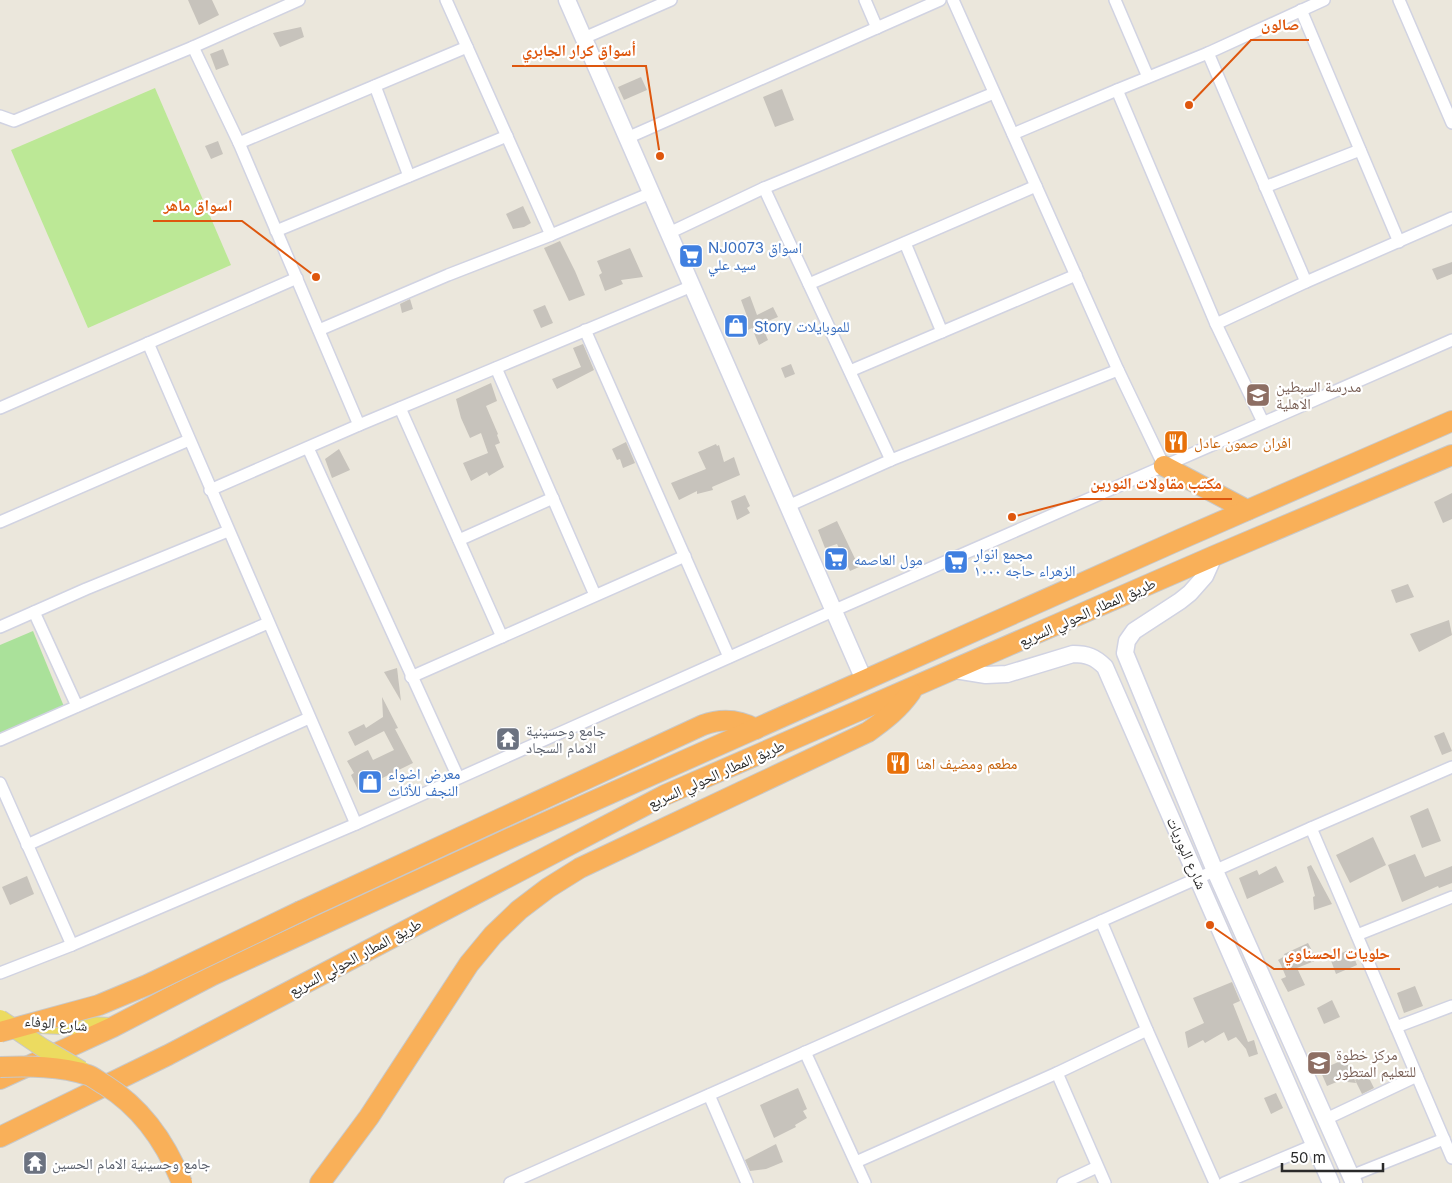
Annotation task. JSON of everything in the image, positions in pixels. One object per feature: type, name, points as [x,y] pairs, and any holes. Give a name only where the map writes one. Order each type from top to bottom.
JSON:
[{"type":"highway","name":"طريق المطار الحولي السريع","points":[[0,1079],[113,1027],[231,967],[497,844],[1247,510],[1452,421]]},
{"type":"highway","name":"طريق المطار الحولي السريع","points":[[0,1137],[168,1055],[665,795],[1214,556],[1452,455]]},
{"type":"highway","points":[[1164,466],[1247,510]]},
{"type":"highway","points":[[320,1183],[369,1117],[469,964],[519,910],[548,888],[580,868],[868,732],[886,720],[914,688]]},
{"type":"highway","points":[[0,1032],[107,1001],[147,984],[703,725],[720,720],[730,720],[748,724],[756,729]]},
{"type":"highway","points":[[0,1067],[40,1066],[64,1070],[90,1076],[118,1093],[150,1124],[163,1142],[174,1162],[182,1183]]},
{"type":"main road","name":"شارع الوفاء","points":[[0,1018],[40,1024],[113,1027]]},
{"type":"main road","points":[[0,1018],[43,1048],[90,1076]]},
{"type":"street","points":[[0,116],[14,120],[193,47],[299,0]]},
{"type":"street","points":[[446,0],[551,235]]},
{"type":"street","points":[[567,0],[864,680]]},
{"type":"street","points":[[584,38],[671,0]]},
{"type":"street","points":[[865,0],[877,28]]},
{"type":"street","points":[[627,138],[940,0]]},
{"type":"street","points":[[952,0],[1118,370],[1164,466]]},
{"type":"street","points":[[1115,0],[1148,77]]},
{"type":"street","points":[[1013,134],[1208,53],[1324,0]]},
{"type":"street","points":[[1399,0],[1452,123]]},
{"type":"street","points":[[1301,10],[1399,242]]},
{"type":"street","points":[[193,47],[238,143],[360,425]]},
{"type":"street","points":[[238,143],[467,47]]},
{"type":"street","points":[[1208,53],[1306,282]]},
{"type":"street","points":[[375,86],[410,176]]},
{"type":"street","points":[[1117,90],[1216,324],[1264,422]]},
{"type":"street","points":[[669,233],[764,188],[994,93]]},
{"type":"street","points":[[276,231],[507,136]]},
{"type":"street","points":[[1265,187],[1360,150]]},
{"type":"street","points":[[809,284],[1036,186]]},
{"type":"street","points":[[764,188],[891,460]]},
{"type":"street","points":[[319,330],[448,275],[651,193]]},
{"type":"street","points":[[1216,324],[1452,218]]},
{"type":"street","points":[[905,243],[942,332]]},
{"type":"street","points":[[850,371],[1076,275]]},
{"type":"street","points":[[0,408],[297,278]]},
{"type":"street","points":[[210,490],[692,286]]},
{"type":"street","points":[[586,330],[730,657]]},
{"type":"street","points":[[0,973],[72,945],[356,824],[835,610],[1452,340]]},
{"type":"street","points":[[148,343],[356,824]]},
{"type":"street","points":[[496,368],[596,595]]},
{"type":"street","points":[[788,506],[891,460],[1118,370]]},
{"type":"street","points":[[400,408],[502,637]]},
{"type":"street","points":[[0,522],[189,440]]},
{"type":"street","points":[[308,448],[458,777]]},
{"type":"street","points":[[459,540],[553,498]]},
{"type":"street","points":[[0,627],[86,589],[228,531]]},
{"type":"street","points":[[411,677],[685,556]]},
{"type":"street","name":"شارع البوريات","points":[[1214,556],[1205,576],[1190,593],[1129,636],[1125,647],[1127,659],[1214,871],[1352,1180]]},
{"type":"street","points":[[34,612],[77,706]]},
{"type":"street","points":[[0,740],[268,623]]},
{"type":"street","name":"شارع البوريات","points":[[955,670],[986,675],[1007,674],[1073,654],[1082,654],[1098,661],[1109,675],[1331,1183]]},
{"type":"street","points":[[27,844],[309,718]]},
{"type":"street","points":[[510,1183],[1452,767]]},
{"type":"street","points":[[0,783],[72,945]]},
{"type":"street","points":[[1311,828],[1452,1158]]},
{"type":"street","points":[[1357,935],[1452,897]]},
{"type":"street","points":[[1101,921],[1215,1183]]},
{"type":"street","points":[[1396,1027],[1452,1006]]},
{"type":"street","points":[[856,1162],[1057,1073],[1147,1030]]},
{"type":"street","points":[[805,1052],[865,1183]]},
{"type":"street","points":[[1057,1073],[1105,1183]]},
{"type":"street","points":[[1326,1119],[1416,1076]]},
{"type":"street","points":[[710,1095],[747,1183]]},
{"type":"street","points":[[1352,1180],[1444,1139]]},
{"type":"street","points":[[1224,1183],[1314,1145]]},
{"type":"street","points":[[1063,1183],[1097,1167]]},
{"type":"green space","points":[[155,88],[231,265],[88,328],[11,150]]},
{"type":"green space","points":[[33,631],[65,709],[0,736],[0,645]]},
{"type":"building","points":[[188,0],[212,0],[219,15],[199,25]]},
{"type":"building","points":[[301,27],[304,37],[280,47],[273,33]]},
{"type":"building","points":[[223,49],[229,65],[216,70],[210,54]]},
{"type":"building","points":[[641,77],[647,90],[624,100],[618,87]]},
{"type":"building","points":[[782,89],[794,120],[775,127],[763,97]]},
{"type":"building","points":[[218,141],[223,154],[211,159],[205,146]]},
{"type":"building","points":[[523,206],[531,223],[524,227],[513,229],[506,214]]},
{"type":"building","points":[[560,241],[585,295],[569,301],[544,248]]},
{"type":"building","points":[[630,248],[643,277],[621,280],[623,284],[605,291],[599,275],[602,273],[597,261]]},
{"type":"building","points":[[1452,262],[1452,274],[1437,280],[1432,269]]},
{"type":"building","points":[[750,296],[757,315],[773,307],[778,317],[761,324],[768,340],[759,345],[752,328],[735,336],[731,327],[748,319],[741,300]]},
{"type":"building","points":[[410,299],[413,309],[402,313],[400,304]]},
{"type":"building","points":[[545,305],[553,323],[541,328],[533,310]]},
{"type":"building","points":[[583,344],[594,370],[557,389],[552,379],[581,367],[573,348]]},
{"type":"building","points":[[791,364],[795,374],[785,378],[781,368]]},
{"type":"building","points":[[491,383],[497,401],[486,406],[498,434],[500,443],[495,445],[504,467],[489,476],[487,472],[471,481],[463,463],[488,453],[481,433],[470,438],[461,418],[456,399]]},
{"type":"building","points":[[626,442],[635,463],[623,468],[620,459],[617,460],[612,449]]},
{"type":"building","points":[[716,444],[717,446],[719,445],[724,462],[734,457],[740,475],[712,487],[713,490],[697,494],[697,491],[679,500],[671,483],[706,469],[698,452]]},
{"type":"building","points":[[339,449],[350,470],[332,478],[325,459]]},
{"type":"building","points":[[1452,493],[1452,519],[1443,523],[1434,502]]},
{"type":"building","points":[[745,495],[750,506],[747,508],[750,513],[737,520],[731,501]]},
{"type":"building","points":[[837,521],[859,567],[850,571],[837,544],[825,548],[818,530]]},
{"type":"building","points":[[1408,584],[1414,597],[1396,603],[1391,590]]},
{"type":"building","points":[[1449,620],[1452,635],[1419,652],[1410,634]]},
{"type":"building","points":[[397,668],[401,701],[384,672]]},
{"type":"building","points":[[382,697],[398,728],[395,729],[413,763],[358,790],[351,775],[354,773],[347,761],[368,750],[373,760],[394,750],[384,731],[355,746],[348,732],[364,724],[366,728],[383,717]]},
{"type":"building","points":[[1444,732],[1452,751],[1442,755],[1434,736]]},
{"type":"building","points":[[1428,808],[1441,841],[1422,848],[1410,816]]},
{"type":"building","points":[[1373,837],[1386,865],[1350,883],[1336,855]]},
{"type":"building","points":[[1415,854],[1425,877],[1452,866],[1452,883],[1439,888],[1438,886],[1402,902],[1388,865]]},
{"type":"building","points":[[1311,865],[1332,904],[1314,910],[1313,897],[1315,896],[1307,867]]},
{"type":"building","points":[[1276,866],[1284,882],[1247,899],[1239,878],[1257,870],[1259,875]]},
{"type":"building","points":[[27,876],[34,894],[10,905],[2,887]]},
{"type":"building","points":[[1308,943],[1317,960],[1297,968],[1305,985],[1288,992],[1281,979],[1286,977],[1278,960],[1285,956],[1284,954]]},
{"type":"building","points":[[1351,949],[1357,965],[1336,974],[1330,958]]},
{"type":"building","points":[[1232,982],[1240,1001],[1233,1004],[1248,1042],[1254,1040],[1258,1054],[1249,1057],[1246,1049],[1236,1037],[1228,1041],[1224,1032],[1205,1043],[1203,1040],[1188,1048],[1185,1032],[1204,1023],[1193,998]]},
{"type":"building","points":[[1415,986],[1423,1006],[1404,1013],[1397,993]]},
{"type":"building","points":[[1332,1000],[1340,1017],[1324,1024],[1317,1008]]},
{"type":"building","points":[[1343,1060],[1348,1065],[1356,1083],[1339,1081],[1327,1086],[1320,1070]]},
{"type":"building","points":[[1367,1074],[1374,1088],[1362,1094],[1355,1080]]},
{"type":"building","points":[[798,1088],[807,1109],[803,1111],[807,1118],[795,1125],[796,1127],[774,1138],[760,1105]]},
{"type":"building","points":[[1276,1093],[1283,1108],[1271,1114],[1264,1098]]},
{"type":"building","points":[[776,1144],[783,1162],[766,1169],[750,1171],[745,1160]]},
{"type":"place","name":"صالون","points":[[1189,105]]},
{"type":"place","name":"أسواق كرار الجابري","points":[[660,156]]},
{"type":"place","name":"NJ0073 اسواق سيد علي","points":[[691,256]]},
{"type":"place","name":"اسواق ماهر","points":[[316,277]]},
{"type":"place","name":"Story للموبايلات","points":[[736,326]]},
{"type":"place","name":"مدرسة السبطين الاهلية","points":[[1258,395]]},
{"type":"place","name":"افران صمون عادل","points":[[1176,442]]},
{"type":"place","name":"مكتب مقاولات النورين","points":[[1012,517]]},
{"type":"place","name":"مول العاصمه","points":[[836,559]]},
{"type":"place","name":"مجمع انوار الزهراء حاجه ١٠٠٠","points":[[956,562]]},
{"type":"place","name":"جامع وحسينية الامام السجاد","points":[[508,739]]},
{"type":"place","name":"مطعم ومضيف اهنا","points":[[898,763]]},
{"type":"place","name":"معرض اضواء النجف للأثاث","points":[[370,782]]},
{"type":"place","name":"حلويات الحسناوي","points":[[1210,925]]},
{"type":"place","name":"مركز خطوة للتعليم المتطور","points":[[1319,1063]]},
{"type":"place","name":"جامع وحسينية الامام الحسين","points":[[35,1163]]}]
